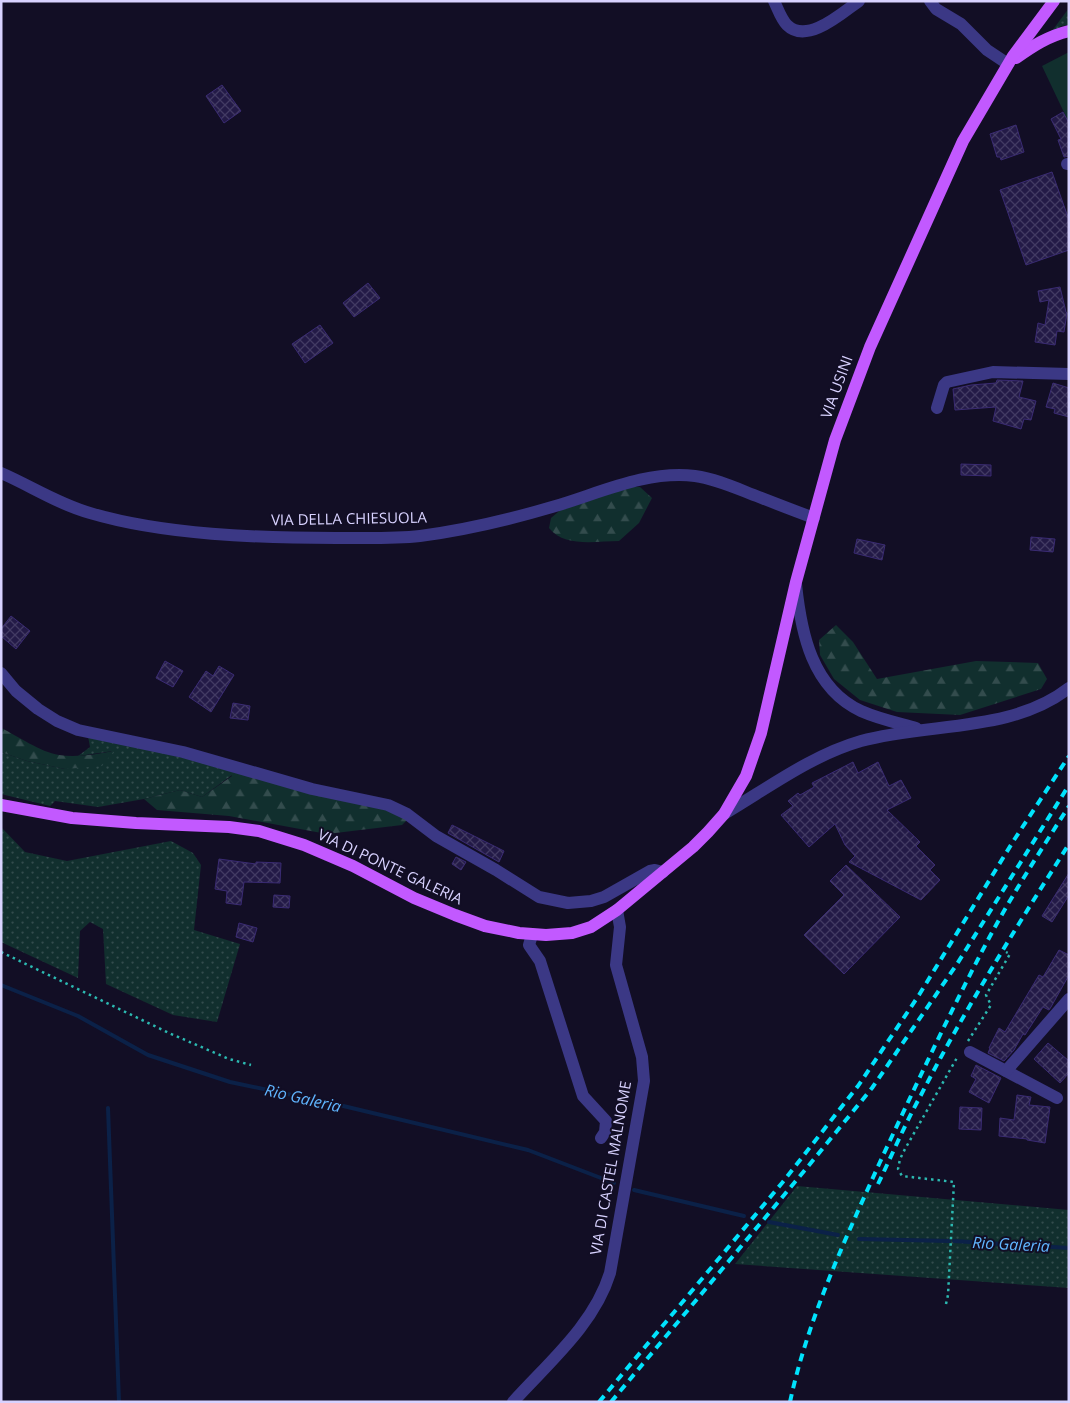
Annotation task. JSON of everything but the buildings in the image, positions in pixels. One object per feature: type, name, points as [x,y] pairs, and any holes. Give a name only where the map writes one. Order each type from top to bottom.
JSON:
[{"type":"main road","points":[[1028,36],[1043,1]]},
{"type":"main road","name":"VIA USINI","points":[[724,814],[746,776],[757,746],[796,582],[838,433],[870,347],[956,155],[980,109],[1008,64],[1054,1]]},
{"type":"main road","points":[[1008,64],[1037,43],[1054,35],[1069,31]]},
{"type":"main road","name":"VIA DI PONTE GALERIA","points":[[1,805],[72,818],[229,827],[259,831],[312,848],[353,866],[414,898],[462,918],[496,928],[532,935],[558,935],[581,930],[597,923],[617,910],[663,872],[697,842],[724,814]]},
{"type":"street","points":[[774,1],[786,24],[794,31],[804,32],[819,29],[859,1]]},
{"type":"street","points":[[930,1],[936,9],[961,24],[987,50],[1008,64]]},
{"type":"street","points":[[937,408],[944,385],[947,382],[993,372],[1069,374]]},
{"type":"street","name":"VIA DELLA CHIESUOLA","points":[[1,474],[65,504],[105,517],[174,529],[269,537],[379,538],[440,533],[485,526],[513,519],[632,482],[674,476],[695,476],[712,480],[814,518]]},
{"type":"street","points":[[796,582],[800,619],[805,641],[815,665],[830,686],[844,700],[872,716],[921,730]]},
{"type":"street","points":[[1,673],[16,691],[38,709],[57,721],[78,730],[183,752],[312,788],[388,805],[407,814],[436,836],[496,870],[538,898],[568,903],[591,901],[604,897],[650,871],[663,872]]},
{"type":"street","points":[[724,814],[806,765],[833,752],[863,741],[921,730],[1007,718],[1038,707],[1069,688]]},
{"type":"street","name":"VIA DI CASTEL MALNOME","points":[[513,1402],[590,1316],[606,1286],[611,1263],[644,1081],[643,1066],[616,965],[620,927],[617,910]]},
{"type":"street","points":[[532,935],[529,945],[540,961],[583,1096],[606,1121],[605,1132],[602,1138]]},
{"type":"street","points":[[1006,1071],[1069,999]]},
{"type":"street","points":[[966,1049],[1057,1098]]},
{"type":"path","points":[[1,952],[169,1033],[229,1059],[251,1065]]},
{"type":"path","points":[[946,1304],[949,1282],[954,1182],[902,1176],[898,1169],[905,1149],[991,1005],[986,995],[1010,954],[1006,952]]},
{"type":"green space","points":[[1069,8],[1069,25],[1061,26],[1053,32],[1052,31]]},
{"type":"green space","points":[[1069,52],[1069,123],[1042,66]]},
{"type":"green space","points":[[626,487],[640,487],[652,498],[639,523],[619,541],[572,541],[563,538],[549,528],[551,518],[564,507]]},
{"type":"green space","points":[[836,625],[853,642],[877,679],[976,661],[1038,663],[1047,679],[1041,689],[960,715],[897,712],[860,700],[834,679],[820,655],[819,640]]},
{"type":"green space","points":[[1,728],[37,747],[59,755],[80,756],[114,751],[102,766],[65,769],[27,761],[1,752]]},
{"type":"green space","points":[[88,736],[225,767],[232,775],[202,797],[180,790],[144,799],[98,807],[55,801],[50,806],[1,794],[1,752],[27,761],[65,769],[113,751],[78,756],[90,747]]},
{"type":"green space","points":[[225,767],[399,813],[407,820],[402,825],[327,834],[229,816],[157,810],[144,799],[180,790],[202,797],[232,776]]},
{"type":"green space","points":[[1,827],[25,852],[67,861],[171,841],[193,853],[201,865],[194,930],[240,944],[217,1022],[173,1015],[106,984],[103,929],[90,922],[80,931],[78,978],[1,942]]},
{"type":"green space","points":[[797,1186],[1069,1210],[1069,1288],[735,1264]]},
{"type":"waterway","name":"Rio Galeria","points":[[1,985],[78,1016],[148,1055],[230,1082],[335,1104],[528,1150],[614,1183]]},
{"type":"waterway","points":[[108,1108],[119,1402]]},
{"type":"waterway","name":"Rio Galeria","points":[[634,1190],[744,1216]]},
{"type":"waterway","name":"Rio Galeria","points":[[769,1222],[838,1235]]},
{"type":"waterway","name":"Rio Galeria","points":[[859,1239],[949,1241]]},
{"type":"waterway","name":"Rio Galeria","points":[[954,1241],[1069,1248]]},
{"type":"railway","points":[[599,1402],[782,1183],[858,1086],[919,995],[1014,840],[1069,756]]},
{"type":"railway","points":[[611,1402],[872,1088],[957,964],[1069,785]]},
{"type":"railway","points":[[790,1402],[817,1310],[893,1134],[989,938],[1017,888],[1069,806]]},
{"type":"railway","points":[[878,1184],[909,1117],[955,1031],[1069,844]]}]
